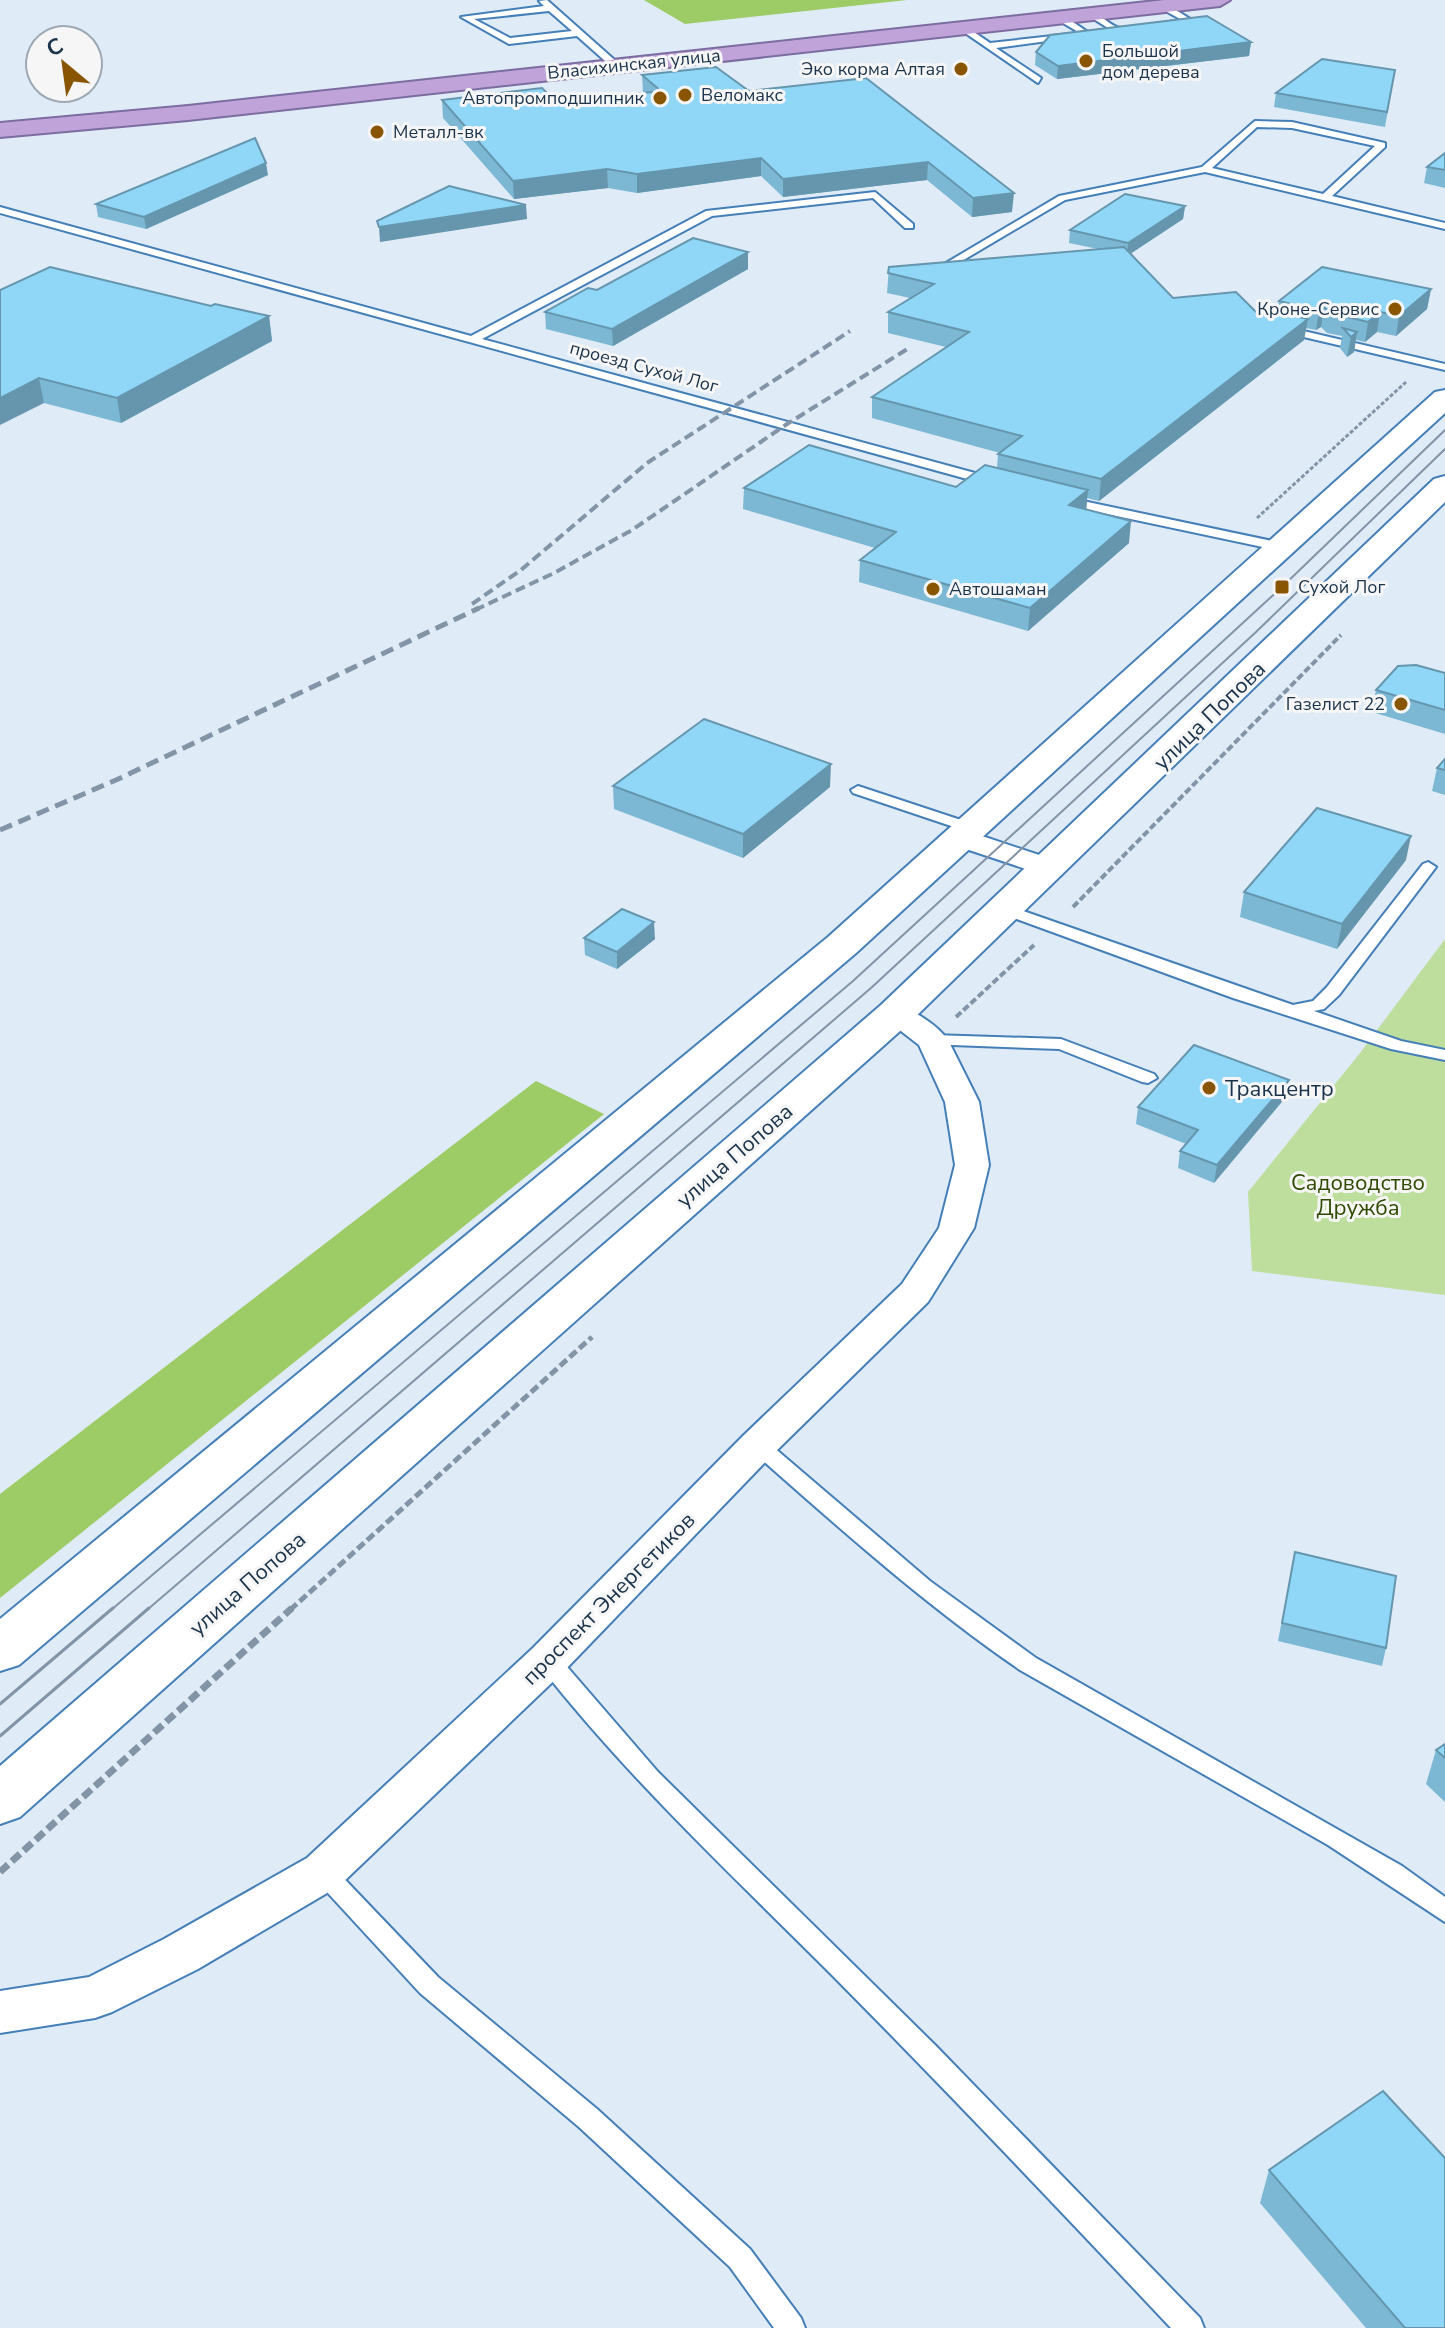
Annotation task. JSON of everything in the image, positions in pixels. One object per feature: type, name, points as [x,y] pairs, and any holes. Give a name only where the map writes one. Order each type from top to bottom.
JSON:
[{"type":"highway","name":"Власихинская улица","points":[[0,130],[204,111],[1092,14],[1163,16],[1220,0]]},
{"type":"main road","points":[[0,1650],[806,975],[1445,398]]},
{"type":"main road","name":"улица Попова","points":[[0,1800],[895,1014],[1445,485]]},
{"type":"street","points":[[966,833],[1050,868]]},
{"type":"street","name":"проспект Энергетиков","points":[[0,2012],[95,1997],[181,1954],[323,1872],[548,1660],[758,1445],[915,1293],[956,1228],[972,1165],[962,1102],[932,1040],[895,1014]]},
{"type":"lane","points":[[542,0],[616,66]]},
{"type":"lane","points":[[551,8],[465,17],[509,41],[578,33]]},
{"type":"lane","points":[[1092,14],[1119,31],[1148,27]]},
{"type":"lane","points":[[988,46],[1088,35],[1061,18]]},
{"type":"lane","points":[[962,28],[1038,80]]},
{"type":"lane","points":[[1205,169],[1255,124],[1292,125],[1382,145],[1326,196]]},
{"type":"lane","points":[[951,263],[1062,198],[1205,169],[1445,226]]},
{"type":"lane","points":[[473,339],[710,213],[875,195],[909,226]]},
{"type":"lane","name":"проезд Сухой Лог","points":[[0,210],[1002,484]]},
{"type":"lane","points":[[1263,324],[1445,367]]},
{"type":"lane","points":[[1048,497],[1282,547]]},
{"type":"lane","points":[[858,790],[966,833]]},
{"type":"lane","points":[[1292,1010],[1318,1005],[1333,991],[1428,867]]},
{"type":"lane","points":[[1006,910],[1397,1045],[1445,1055]]},
{"type":"lane","points":[[932,1040],[1061,1044],[1148,1078]]},
{"type":"lane","points":[[758,1445],[913,1580],[985,1636],[1028,1664],[1360,1852],[1445,1911]]},
{"type":"lane","points":[[548,1660],[580,1702],[651,1782],[912,2039],[1190,2328]]},
{"type":"lane","points":[[323,1872],[429,1985],[588,2118],[740,2258],[791,2328]]},
{"type":"path","points":[[1236,537],[1427,363]]},
{"type":"path","points":[[932,1040],[1052,927],[1347,630]]},
{"type":"path","points":[[1,1871],[594,1336]]},
{"type":"green space","points":[[644,0],[907,0],[685,24]]},
{"type":"green space","name":"Садоводство Дружба","points":[[1445,939],[1445,1295],[1252,1271],[1248,1192],[1360,1053]]},
{"type":"green space","points":[[536,1081],[604,1114],[0,1598],[0,1494]]},
{"type":"building","points":[[1207,16],[1251,42],[1058,66],[1036,52],[1050,35]]},
{"type":"building","points":[[1322,59],[1395,70],[1387,112],[1276,93]]},
{"type":"building","points":[[716,67],[749,91],[866,78],[1014,193],[973,198],[928,162],[783,179],[761,158],[637,174],[607,169],[513,181],[442,100],[542,88],[557,103],[661,91],[642,75]]},
{"type":"building","points":[[255,138],[266,163],[144,217],[96,204]]},
{"type":"building","points":[[1445,153],[1445,170],[1427,167]]},
{"type":"building","points":[[449,186],[526,205],[379,227],[377,221]]},
{"type":"building","points":[[1125,194],[1185,206],[1128,243],[1070,230]]},
{"type":"building","points":[[693,238],[748,252],[612,329],[545,312],[588,288],[597,290]]},
{"type":"building","points":[[1124,247],[1173,298],[1236,292],[1260,316],[1267,310],[1308,319],[1101,479],[998,454],[1022,436],[872,397],[969,332],[888,312],[934,284],[888,273],[889,267]]},
{"type":"building","points":[[50,267],[211,306],[215,304],[269,316],[117,398],[39,378],[0,398],[0,290]]},
{"type":"building","points":[[1322,267],[1431,289],[1399,316],[1380,312],[1368,322],[1330,313],[1324,307],[1319,311],[1279,301]]},
{"type":"building","points":[[1343,328],[1357,332],[1351,337]]},
{"type":"building","points":[[809,445],[956,487],[985,465],[1088,490],[1069,505],[1131,521],[1030,608],[860,560],[896,532],[744,488]]},
{"type":"building","points":[[1416,665],[1445,673],[1445,710],[1376,690],[1398,666]]},
{"type":"building","points":[[704,719],[831,764],[743,834],[613,786]]},
{"type":"building","points":[[1445,759],[1445,770],[1437,768]]},
{"type":"building","points":[[1317,808],[1411,836],[1342,924],[1244,892]]},
{"type":"building","points":[[622,909],[654,922],[617,952],[584,938]]},
{"type":"building","points":[[1194,1045],[1289,1080],[1217,1165],[1180,1151],[1198,1130],[1138,1107]]},
{"type":"building","points":[[1295,1552],[1396,1576],[1386,1648],[1282,1623]]},
{"type":"building","points":[[1445,1744],[1445,1758],[1436,1750]]},
{"type":"building","points":[[1383,2091],[1445,2158],[1445,2328],[1405,2328],[1269,2170]]},
{"type":"tram line","points":[[111,1610],[853,981],[1282,587],[1445,430]]},
{"type":"tram line","points":[[147,1610],[871,988],[1256,632],[1445,449]]},
{"type":"tram line","points":[[0,1704],[113,1608]]},
{"type":"tram line","points":[[0,1736],[149,1608]]},
{"type":"railway","points":[[472,604],[521,570],[647,463],[850,331]]},
{"type":"railway","points":[[475,610],[554,573],[632,530],[787,424],[909,348]]},
{"type":"railway","points":[[0,830],[116,780],[479,608]]},
{"type":"place","name":"Большой дом дерева","points":[[1086,61]]},
{"type":"place","name":"Эко корма Алтая","points":[[961,69]]},
{"type":"place","name":"Веломакс","points":[[685,95]]},
{"type":"place","name":"Автопромподшипник","points":[[660,98]]},
{"type":"place","name":"Металл-вк","points":[[377,132]]},
{"type":"place","name":"Кроне-Сервис","points":[[1395,309]]},
{"type":"place","name":"Сухой Лог","points":[[1282,587]]},
{"type":"place","name":"Автошаман","points":[[933,589]]},
{"type":"place","name":"Газелист 22","points":[[1401,704]]},
{"type":"place","name":"Тракцентр","points":[[1209,1088]]}]
